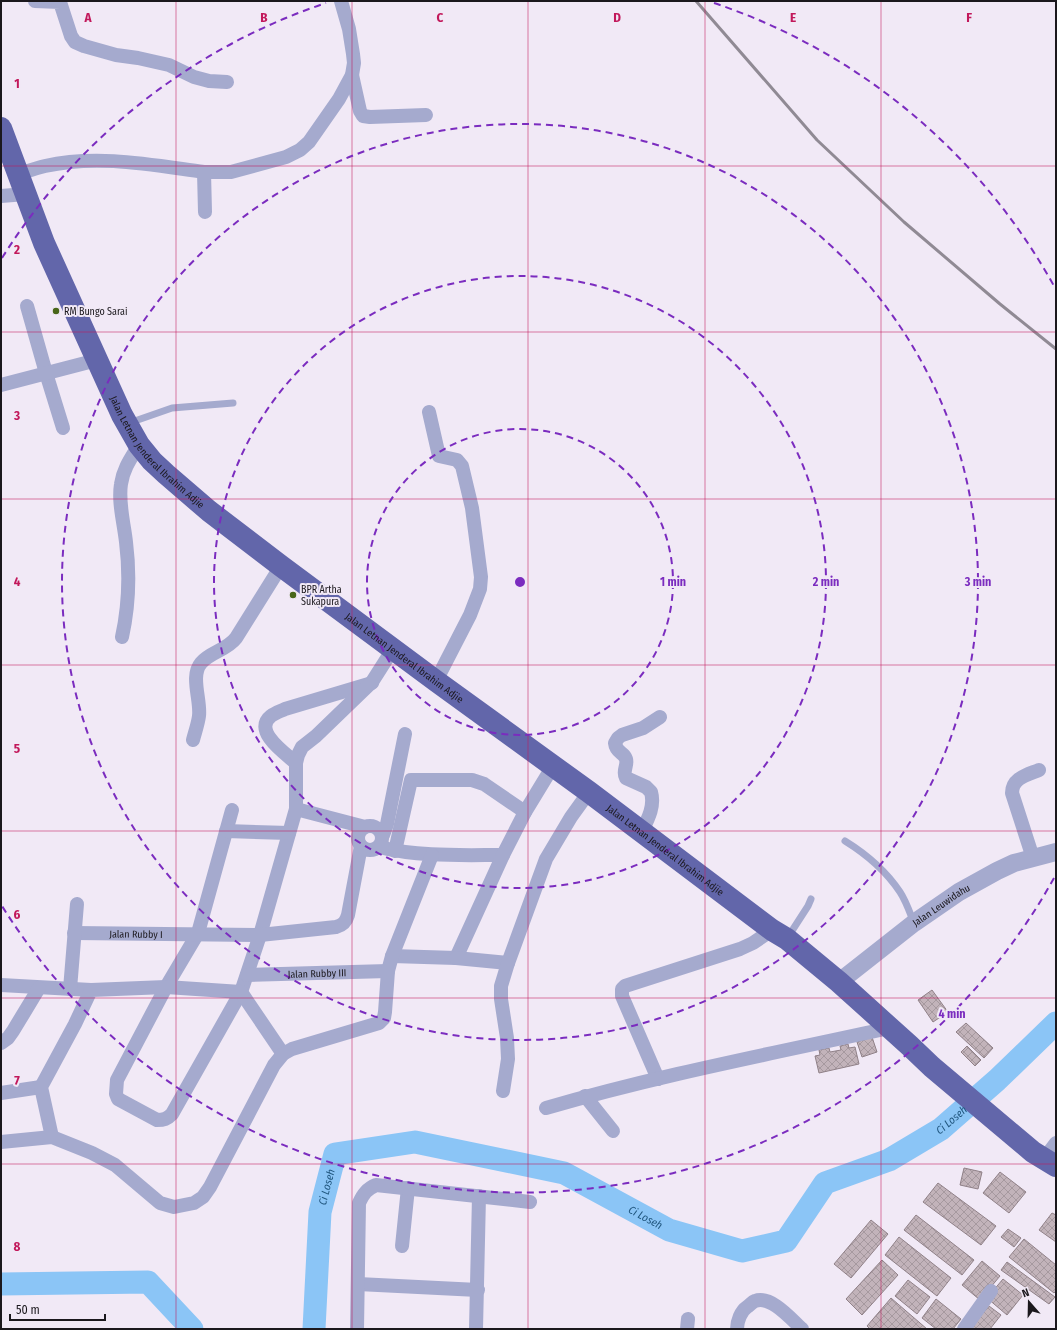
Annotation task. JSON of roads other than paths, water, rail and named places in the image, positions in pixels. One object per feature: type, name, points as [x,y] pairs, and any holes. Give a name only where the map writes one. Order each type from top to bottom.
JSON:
[{"type":"highway","name":"Jalan Letnan Jenderal Ibrahim Adjie","points":[[1,128],[44,243],[97,360],[127,424],[139,445],[152,461],[209,510],[281,566],[436,682],[589,792],[780,934],[839,982],[910,1046],[932,1068],[1047,1155]]},
{"type":"street","points":[[34,1],[60,2],[71,36],[75,42],[84,46],[116,55],[169,65],[194,77],[227,82]]},
{"type":"street","points":[[19,174],[46,166],[88,161],[126,161],[204,172],[231,172],[286,157],[300,150],[309,142],[340,99],[352,75],[354,64],[349,29],[343,7]]},
{"type":"street","points":[[352,75],[360,111],[363,116],[426,115]]},
{"type":"street","points":[[204,172],[205,212]]},
{"type":"street","points":[[1,196],[26,194]]},
{"type":"street","points":[[27,306],[63,428]]},
{"type":"street","points":[[1,385],[97,360]]},
{"type":"street","points":[[429,412],[439,456],[456,460],[462,466],[472,508],[481,577],[480,589],[470,616],[436,682]]},
{"type":"street","points":[[122,637],[128,598],[128,573],[121,504],[121,484],[123,473],[129,460],[139,445]]},
{"type":"street","points":[[193,740],[199,716],[199,700],[196,683],[198,668],[207,658],[229,645],[236,638],[281,566]]},
{"type":"street","points":[[232,810],[198,933],[166,987],[117,1080],[116,1087],[118,1099],[157,1120],[169,1118],[176,1108],[241,992],[260,935],[296,810],[296,763],[302,747],[316,736],[372,682],[393,649]]},
{"type":"street","points":[[296,763],[273,743],[267,735],[266,726],[268,719],[272,715],[285,709],[372,682]]},
{"type":"street","points":[[642,831],[649,818],[653,803],[651,792],[646,787],[626,778],[624,772],[626,760],[625,756],[617,750],[615,743],[622,735],[642,728],[660,717]]},
{"type":"street","points":[[405,734],[387,824],[381,841],[370,850],[361,846],[358,838],[361,829],[370,825],[380,830],[381,841],[395,851],[432,855],[503,855]]},
{"type":"street","points":[[456,958],[503,855],[553,766]]},
{"type":"street","points":[[1033,858],[1012,793],[1012,788],[1018,779],[1039,770]]},
{"type":"street","points":[[395,851],[411,780]]},
{"type":"street","points":[[395,781],[472,780],[484,784],[526,812]]},
{"type":"street","points":[[503,1091],[508,1059],[507,1038],[501,999],[501,986],[546,859],[571,817],[589,792]]},
{"type":"street","points":[[296,810],[365,827]]},
{"type":"street","points":[[226,831],[289,833]]},
{"type":"street","name":"Jalan Rubby I","points":[[74,933],[198,933],[260,935],[342,926],[348,915],[361,846]]},
{"type":"street","name":"Jalan Leuwidahu","points":[[839,982],[914,923],[959,892],[1014,863],[1056,852]]},
{"type":"street","points":[[1,1142],[52,1137],[92,1153],[115,1165],[160,1203],[174,1207],[194,1203],[203,1197],[210,1187],[274,1065],[283,1054],[301,1046],[379,1023],[384,1018],[386,1012],[388,970],[392,956],[432,855]]},
{"type":"street","points":[[70,989],[77,904]]},
{"type":"street","points":[[658,1079],[622,996],[622,989],[625,986],[780,934]]},
{"type":"street","points":[[392,956],[456,958],[508,963]]},
{"type":"street","name":"Jalan Rubby III","points":[[247,976],[388,970]]},
{"type":"street","points":[[1,985],[91,990],[166,987],[241,992]]},
{"type":"street","points":[[1,1043],[8,1038],[13,1031],[39,988]]},
{"type":"street","points":[[52,1137],[41,1087],[76,1024],[91,990]]},
{"type":"street","points":[[241,992],[283,1054]]},
{"type":"street","points":[[546,1108],[585,1096],[658,1079],[890,1028]]},
{"type":"street","points":[[1,1093],[41,1087]]},
{"type":"street","points":[[585,1096],[613,1131]]},
{"type":"street","points":[[357,1329],[359,1204],[363,1194],[368,1189],[376,1185],[530,1202]]},
{"type":"street","points":[[402,1246],[408,1188]]},
{"type":"street","points":[[476,1329],[479,1196]]},
{"type":"street","points":[[358,1284],[478,1290]]},
{"type":"street","points":[[964,1329],[991,1291]]},
{"type":"street","points":[[737,1329],[737,1322],[745,1308],[756,1301],[767,1300],[779,1308],[802,1329]]},
{"type":"lane","points":[[127,424],[172,408],[233,403]]},
{"type":"lane","points":[[845,841],[858,849],[882,869],[901,893],[914,923]]},
{"type":"lane","points":[[780,934],[808,906],[811,899]]},
{"type":"waterway","name":"Ci Loseh","points":[[314,1329],[320,1212],[335,1154],[415,1142],[564,1173],[669,1230],[742,1251],[786,1241],[825,1183],[889,1160],[941,1129],[997,1080],[1056,1023]]},
{"type":"waterway","name":"Ci Loseh","points":[[1,1284],[148,1282],[192,1329]]},
{"type":"railway","points":[[696,1],[817,140],[904,222],[1000,304],[1056,349]]},
{"type":"place","name":"RM Bungo Sarai","points":[[56,311]]},
{"type":"place","name":"BPR Artha Sukapura","points":[[293,595]]}]
